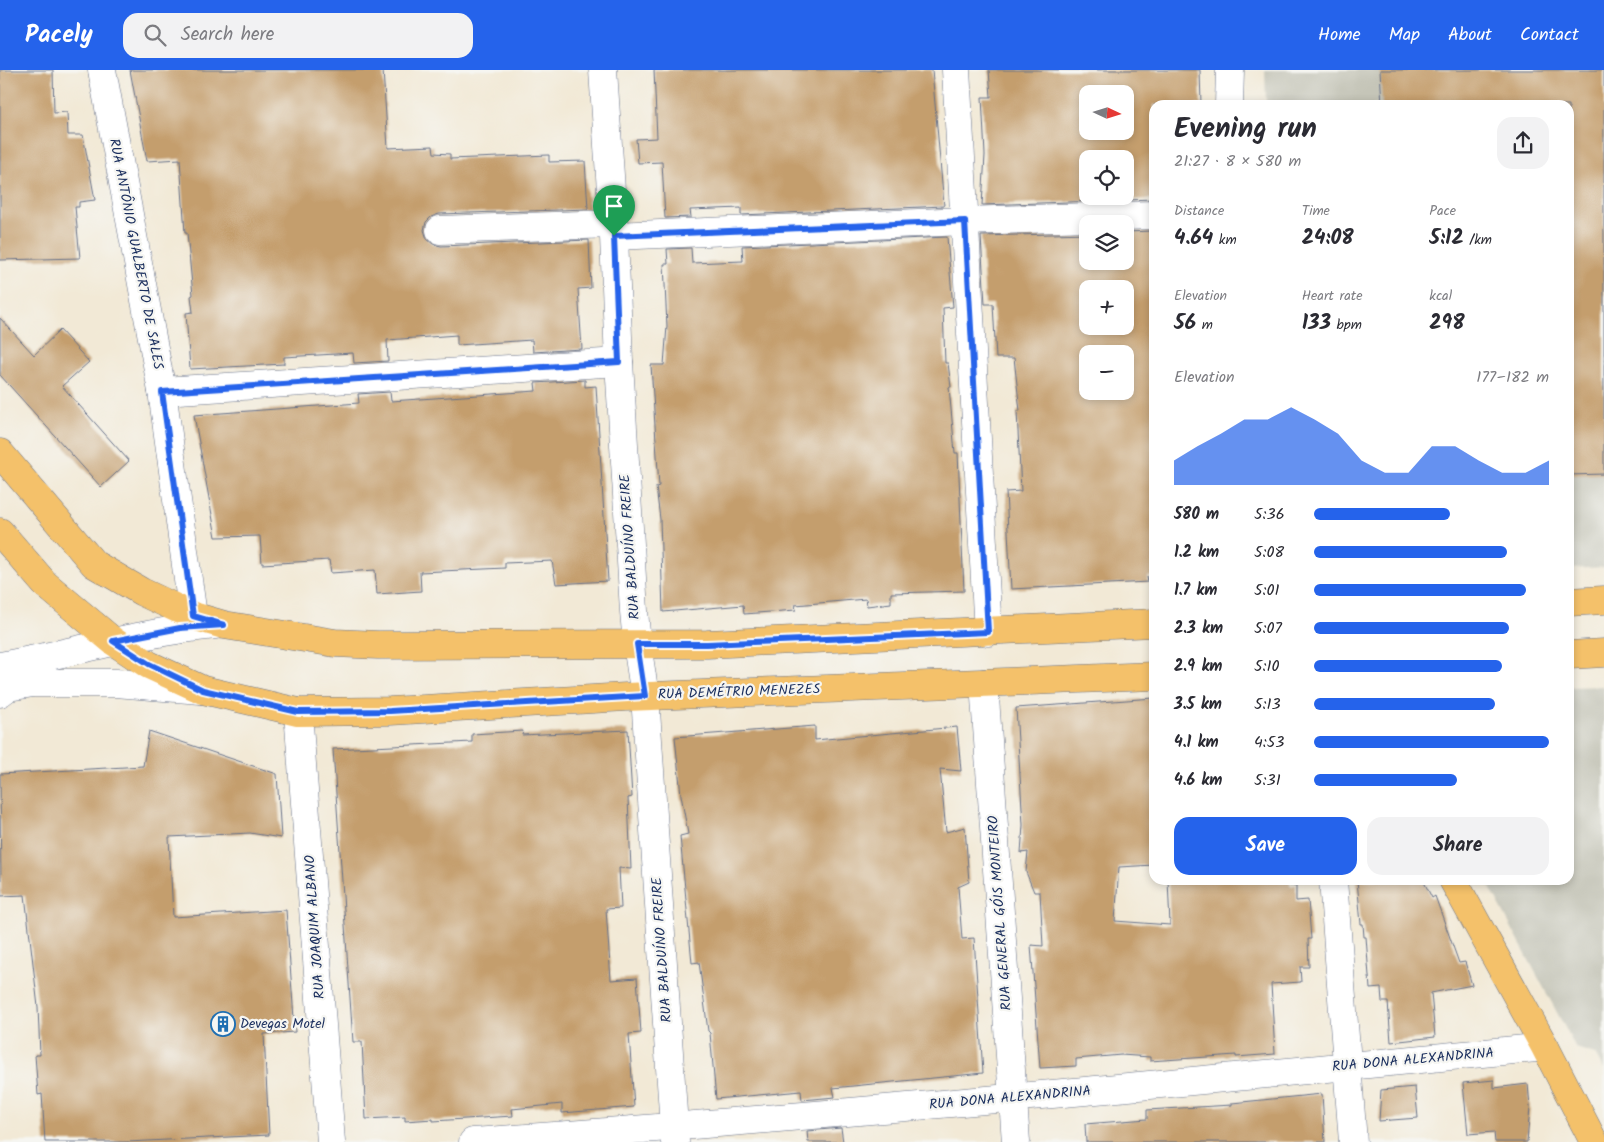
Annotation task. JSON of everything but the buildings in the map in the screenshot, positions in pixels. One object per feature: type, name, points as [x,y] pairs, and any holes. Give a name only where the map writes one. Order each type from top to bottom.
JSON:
[{"type":"main road","points":[[0,453],[94,564],[142,592],[193,616],[224,625],[299,638],[360,644],[707,644],[1149,623]]},
{"type":"main road","points":[[0,532],[45,584],[113,641],[149,664],[203,690]]},
{"type":"main road","points":[[1574,602],[1604,600]]},
{"type":"main road","points":[[1574,654],[1604,653]]},
{"type":"main road","name":"RUA DEMÉTRIO MENEZES","points":[[203,690],[298,712],[390,711],[645,696],[1149,676]]},
{"type":"main road","points":[[1456,885],[1594,1142]]},
{"type":"street","name":"RUA ANTÔNIO GUALBERTO DE SALES","points":[[102,70],[162,392],[193,616]]},
{"type":"street","name":"RUA BALDUÍNO FREIRE","points":[[603,70],[637,644],[645,696],[675,1135]]},
{"type":"street","points":[[956,70],[988,632]]},
{"type":"street","points":[[1229,100],[1230,70]]},
{"type":"street","points":[[440,230],[613,230],[1149,215]]},
{"type":"street","points":[[162,392],[619,362]]},
{"type":"street","points":[[0,666],[180,628],[224,625]]},
{"type":"street","name":"RUA DEMÉTRIO MENEZES","points":[[0,693],[8,686],[42,682],[116,683],[203,690]]},
{"type":"street","name":"RUA GENERAL GÓIS MONTEIRO","points":[[984,683],[1016,1142]]},
{"type":"street","name":"RUA JOAQUIM ALBANO","points":[[298,712],[331,1142]]},
{"type":"street","points":[[1333,885],[1353,1142]]},
{"type":"street","name":"RUA DONA ALEXANDRINA","points":[[473,1142],[675,1135],[1013,1098],[1545,1048]]},
{"type":"shaded area","points":[[1265,70],[1604,70],[1604,567],[1574,569],[1574,100],[1266,100]]},
{"type":"shaded area","points":[[1604,686],[1604,1070],[1595,1054],[1576,1048],[1489,885],[1574,885],[1574,687]]},
{"type":"place","name":"Devegas Motel","points":[[223,1024]]},
{"type":"route","points":[[965,221],[988,632],[707,644],[637,644],[645,696],[360,712],[298,712],[203,690],[149,664],[113,641],[180,628],[224,625],[193,616],[162,392],[619,362],[614,236],[965,221]]}]
